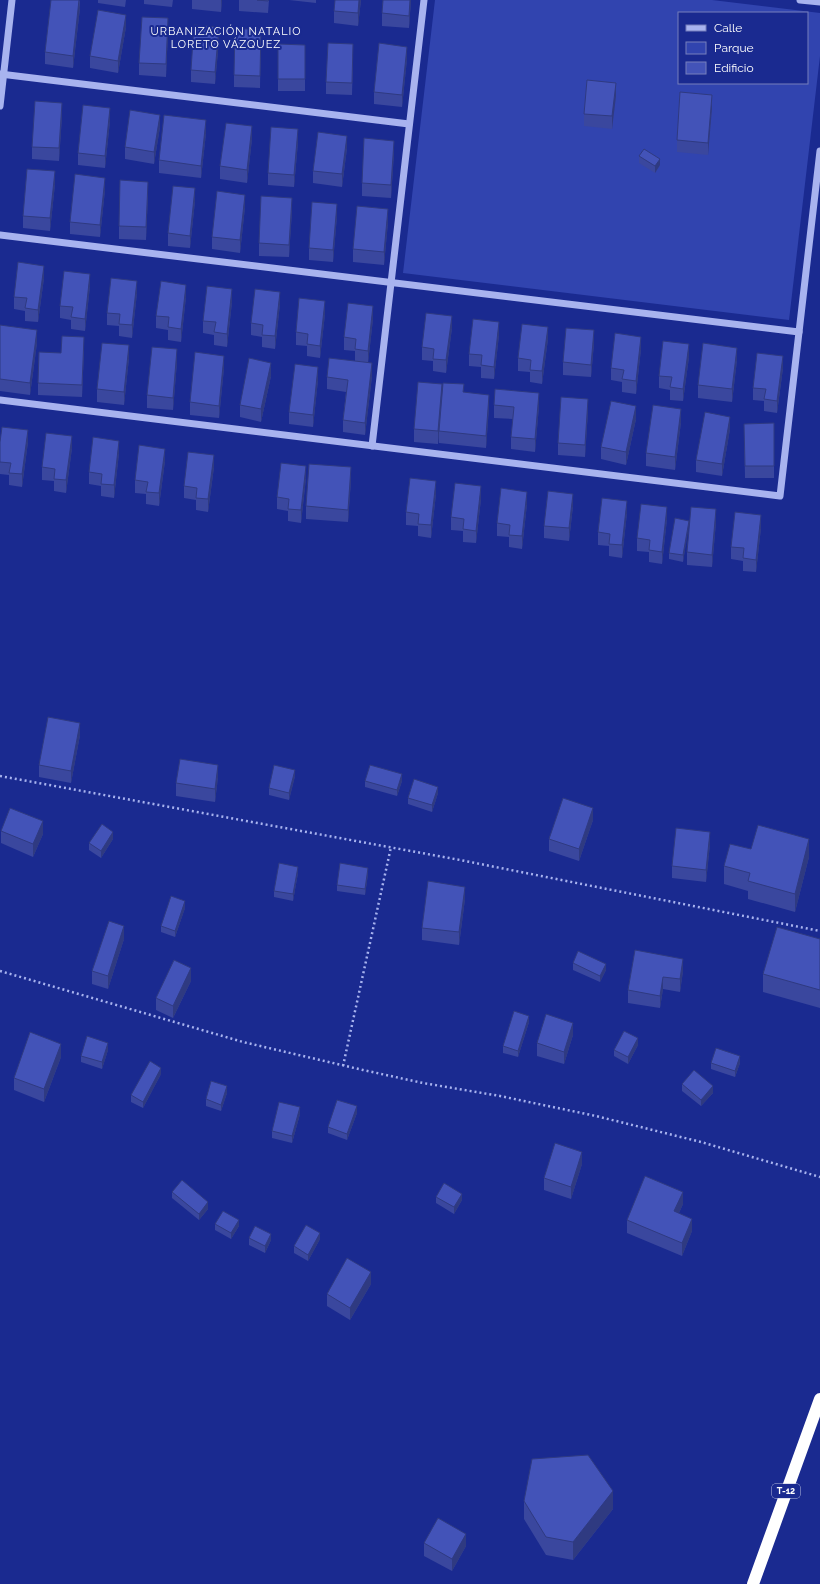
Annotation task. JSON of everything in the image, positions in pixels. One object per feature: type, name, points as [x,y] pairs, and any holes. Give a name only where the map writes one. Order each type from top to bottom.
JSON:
[{"type":"highway","name":"T-12","points":[[753,1584],[820,1399]]},
{"type":"street","points":[[0,106],[2,74],[12,0]]},
{"type":"street","points":[[372,446],[424,0]]},
{"type":"street","points":[[800,0],[820,2]]},
{"type":"street","points":[[2,74],[409,124]]},
{"type":"street","points":[[0,400],[780,496],[820,151]]},
{"type":"street","points":[[0,234],[799,332]]},
{"type":"path","points":[[0,776],[391,847],[820,930]]},
{"type":"path","points":[[343,1066],[391,847]]},
{"type":"path","points":[[0,971],[243,1042],[423,1083],[500,1096],[596,1116],[701,1142],[820,1177]]},
{"type":"green space","points":[[435,0],[712,0],[820,13],[820,56],[789,320],[403,273]]},
{"type":"building","points":[[51,0],[79,0],[73,56],[45,52]]},
{"type":"building","points":[[335,0],[359,0],[358,13],[334,11]]},
{"type":"building","points":[[383,0],[410,0],[409,16],[382,13]]},
{"type":"building","points":[[98,10],[126,15],[118,61],[90,56]]},
{"type":"building","points":[[142,17],[168,18],[166,64],[139,63]]},
{"type":"building","points":[[194,25],[219,27],[215,72],[191,70]]},
{"type":"building","points":[[235,29],[261,29],[260,76],[234,75]]},
{"type":"building","points":[[328,43],[353,44],[352,83],[326,82]]},
{"type":"building","points":[[379,43],[407,47],[402,95],[374,92]]},
{"type":"building","points":[[278,44],[305,45],[305,79],[278,79]]},
{"type":"building","points":[[587,80],[616,83],[612,116],[584,114]]},
{"type":"building","points":[[680,92],[712,95],[708,143],[677,140]]},
{"type":"building","points":[[35,101],[62,103],[59,148],[32,147]]},
{"type":"building","points":[[83,105],[110,108],[105,156],[78,153]]},
{"type":"building","points":[[130,110],[160,115],[154,152],[125,147]]},
{"type":"building","points":[[164,115],[206,120],[201,166],[159,160]]},
{"type":"building","points":[[226,123],[252,126],[247,170],[220,166]]},
{"type":"building","points":[[271,127],[298,129],[294,175],[268,173]]},
{"type":"building","points":[[318,132],[347,136],[342,174],[313,171]]},
{"type":"building","points":[[364,138],[394,141],[391,185],[362,183]]},
{"type":"building","points":[[644,149],[660,159],[655,166],[639,156]]},
{"type":"building","points":[[27,169],[55,171],[50,218],[23,216]]},
{"type":"building","points":[[75,174],[105,178],[100,225],[70,222]]},
{"type":"building","points":[[120,180],[148,182],[146,227],[119,226]]},
{"type":"building","points":[[173,186],[195,188],[190,236],[168,233]]},
{"type":"building","points":[[217,191],[245,195],[240,240],[212,237]]},
{"type":"building","points":[[261,196],[292,198],[289,245],[259,243]]},
{"type":"building","points":[[312,202],[337,204],[333,250],[309,248]]},
{"type":"building","points":[[357,206],[388,209],[384,252],[353,249]]},
{"type":"building","points":[[18,262],[44,266],[38,310],[25,308],[27,298],[14,297]]},
{"type":"building","points":[[64,271],[90,274],[85,319],[71,317],[73,307],[60,306]]},
{"type":"building","points":[[111,278],[137,281],[132,325],[119,324],[120,314],[107,313]]},
{"type":"building","points":[[161,281],[186,285],[181,329],[168,327],[169,317],[156,316]]},
{"type":"building","points":[[207,286],[232,289],[227,334],[214,332],[216,322],[203,321]]},
{"type":"building","points":[[255,289],[280,292],[275,336],[262,335],[263,325],[251,323]]},
{"type":"building","points":[[299,298],[325,301],[320,346],[307,344],[308,334],[296,332]]},
{"type":"building","points":[[348,303],[373,306],[368,351],[355,349],[356,339],[344,337]]},
{"type":"building","points":[[426,313],[452,316],[446,360],[433,359],[434,349],[422,347]]},
{"type":"building","points":[[473,319],[499,322],[494,367],[481,365],[482,355],[469,354]]},
{"type":"building","points":[[522,324],[548,327],[542,371],[530,370],[531,360],[518,358]]},
{"type":"building","points":[[0,325],[37,330],[30,383],[0,379]]},
{"type":"building","points":[[566,328],[594,330],[591,365],[563,362]]},
{"type":"building","points":[[615,333],[641,337],[636,381],[622,379],[624,370],[611,368]]},
{"type":"building","points":[[62,336],[84,337],[82,385],[38,383],[39,352],[61,353]]},
{"type":"building","points":[[663,341],[689,344],[683,389],[670,387],[672,377],[659,376]]},
{"type":"building","points":[[102,343],[129,345],[124,392],[97,389]]},
{"type":"building","points":[[703,343],[737,348],[732,389],[698,385]]},
{"type":"building","points":[[152,347],[177,349],[173,398],[147,395]]},
{"type":"building","points":[[195,352],[224,356],[219,406],[190,402]]},
{"type":"building","points":[[757,353],[783,356],[777,401],[764,399],[766,389],[753,388]]},
{"type":"building","points":[[249,358],[271,363],[261,409],[240,405]]},
{"type":"building","points":[[329,358],[372,363],[365,423],[343,420],[348,380],[327,377]]},
{"type":"building","points":[[295,364],[318,367],[313,415],[289,412]]},
{"type":"building","points":[[418,382],[442,384],[438,431],[414,429]]},
{"type":"building","points":[[443,383],[464,384],[463,392],[489,395],[486,436],[439,431]]},
{"type":"building","points":[[495,389],[539,393],[535,439],[511,437],[514,407],[494,405]]},
{"type":"building","points":[[561,397],[588,399],[585,445],[558,443]]},
{"type":"building","points":[[611,401],[636,406],[626,452],[601,447]]},
{"type":"building","points":[[653,405],[681,409],[675,457],[646,453]]},
{"type":"building","points":[[705,412],[730,417],[722,464],[696,460]]},
{"type":"building","points":[[774,423],[774,466],[745,466],[744,424]]},
{"type":"building","points":[[2,427],[28,430],[22,474],[9,473],[11,463],[0,462]]},
{"type":"building","points":[[46,433],[72,436],[66,480],[54,479],[55,469],[42,467]]},
{"type":"building","points":[[93,437],[119,441],[114,485],[101,484],[102,474],[89,472]]},
{"type":"building","points":[[139,445],[165,449],[159,493],[146,492],[148,482],[135,480]]},
{"type":"building","points":[[188,452],[214,455],[208,499],[196,498],[197,488],[184,486]]},
{"type":"building","points":[[281,463],[306,466],[301,510],[288,509],[289,499],[277,497]]},
{"type":"building","points":[[309,464],[351,467],[348,510],[306,506]]},
{"type":"building","points":[[410,478],[436,481],[431,525],[418,524],[419,514],[406,512]]},
{"type":"building","points":[[455,483],[481,486],[476,531],[463,529],[464,519],[451,517]]},
{"type":"building","points":[[501,488],[527,492],[522,536],[509,535],[510,525],[497,523]]},
{"type":"building","points":[[548,491],[573,494],[569,528],[544,526]]},
{"type":"building","points":[[602,498],[627,501],[622,545],[609,544],[610,534],[598,532]]},
{"type":"building","points":[[641,504],[667,507],[662,552],[649,550],[650,540],[637,538]]},
{"type":"building","points":[[691,507],[716,509],[712,555],[687,552]]},
{"type":"building","points":[[735,512],[761,515],[756,560],[743,558],[744,548],[731,547]]},
{"type":"building","points":[[675,518],[689,521],[683,555],[669,553]]},
{"type":"building","points":[[48,717],[80,723],[71,771],[39,765]]},
{"type":"building","points":[[180,759],[218,765],[215,789],[176,783]]},
{"type":"building","points":[[274,765],[295,770],[289,793],[269,788]]},
{"type":"building","points":[[370,765],[402,774],[397,790],[365,781]]},
{"type":"building","points":[[414,779],[438,787],[432,805],[408,798]]},
{"type":"building","points":[[563,798],[593,808],[579,849],[549,839]]},
{"type":"building","points":[[10,808],[43,821],[33,844],[1,831]]},
{"type":"building","points":[[102,824],[113,832],[101,851],[89,843]]},
{"type":"building","points":[[758,825],[809,839],[795,894],[748,881],[750,873],[724,866],[730,844],[751,849]]},
{"type":"building","points":[[676,828],[710,832],[706,870],[672,866]]},
{"type":"building","points":[[279,863],[298,867],[293,894],[274,891]]},
{"type":"building","points":[[340,863],[368,868],[365,889],[337,885]]},
{"type":"building","points":[[428,881],[465,887],[459,932],[422,928]]},
{"type":"building","points":[[171,896],[185,901],[175,931],[161,926]]},
{"type":"building","points":[[109,921],[124,926],[108,976],[92,971]]},
{"type":"building","points":[[777,927],[820,939],[820,990],[763,974]]},
{"type":"building","points":[[635,950],[683,959],[680,979],[663,977],[660,996],[628,990]]},
{"type":"building","points":[[578,951],[606,964],[600,976],[573,963]]},
{"type":"building","points":[[174,960],[191,968],[173,1006],[156,998]]},
{"type":"building","points":[[514,1011],[529,1016],[518,1051],[503,1046]]},
{"type":"building","points":[[546,1014],[573,1023],[564,1052],[537,1043]]},
{"type":"building","points":[[624,1031],[638,1038],[628,1057],[614,1050]]},
{"type":"building","points":[[30,1032],[61,1044],[44,1089],[14,1078]]},
{"type":"building","points":[[87,1036],[108,1043],[102,1062],[81,1056]]},
{"type":"building","points":[[716,1048],[740,1056],[735,1071],[711,1063]]},
{"type":"building","points":[[150,1061],[161,1068],[143,1102],[131,1095]]},
{"type":"building","points":[[694,1070],[713,1086],[701,1100],[682,1084]]},
{"type":"building","points":[[211,1081],[227,1086],[221,1105],[206,1099]]},
{"type":"building","points":[[337,1100],[357,1106],[347,1134],[328,1127]]},
{"type":"building","points":[[279,1102],[300,1107],[292,1136],[272,1131]]},
{"type":"building","points":[[555,1143],[582,1152],[571,1187],[544,1178]]},
{"type":"building","points":[[645,1176],[683,1192],[674,1211],[692,1219],[682,1243],[627,1220]]},
{"type":"building","points":[[182,1180],[208,1202],[199,1214],[172,1192]]},
{"type":"building","points":[[444,1183],[462,1194],[454,1207],[436,1197]]},
{"type":"building","points":[[223,1211],[239,1220],[231,1233],[215,1224]]},
{"type":"building","points":[[306,1225],[320,1233],[308,1255],[294,1246]]},
{"type":"building","points":[[255,1226],[271,1234],[265,1246],[249,1238]]},
{"type":"building","points":[[347,1258],[371,1272],[350,1308],[327,1294]]},
{"type":"building","points":[[588,1455],[613,1491],[573,1542],[546,1537],[524,1501],[532,1459]]},
{"type":"building","points":[[438,1518],[466,1534],[452,1559],[424,1543]]},
{"type":"district","name":"URBANIZACIÓN NATALIO LORETO VÁZQUEZ","points":[[226,37]]}]
